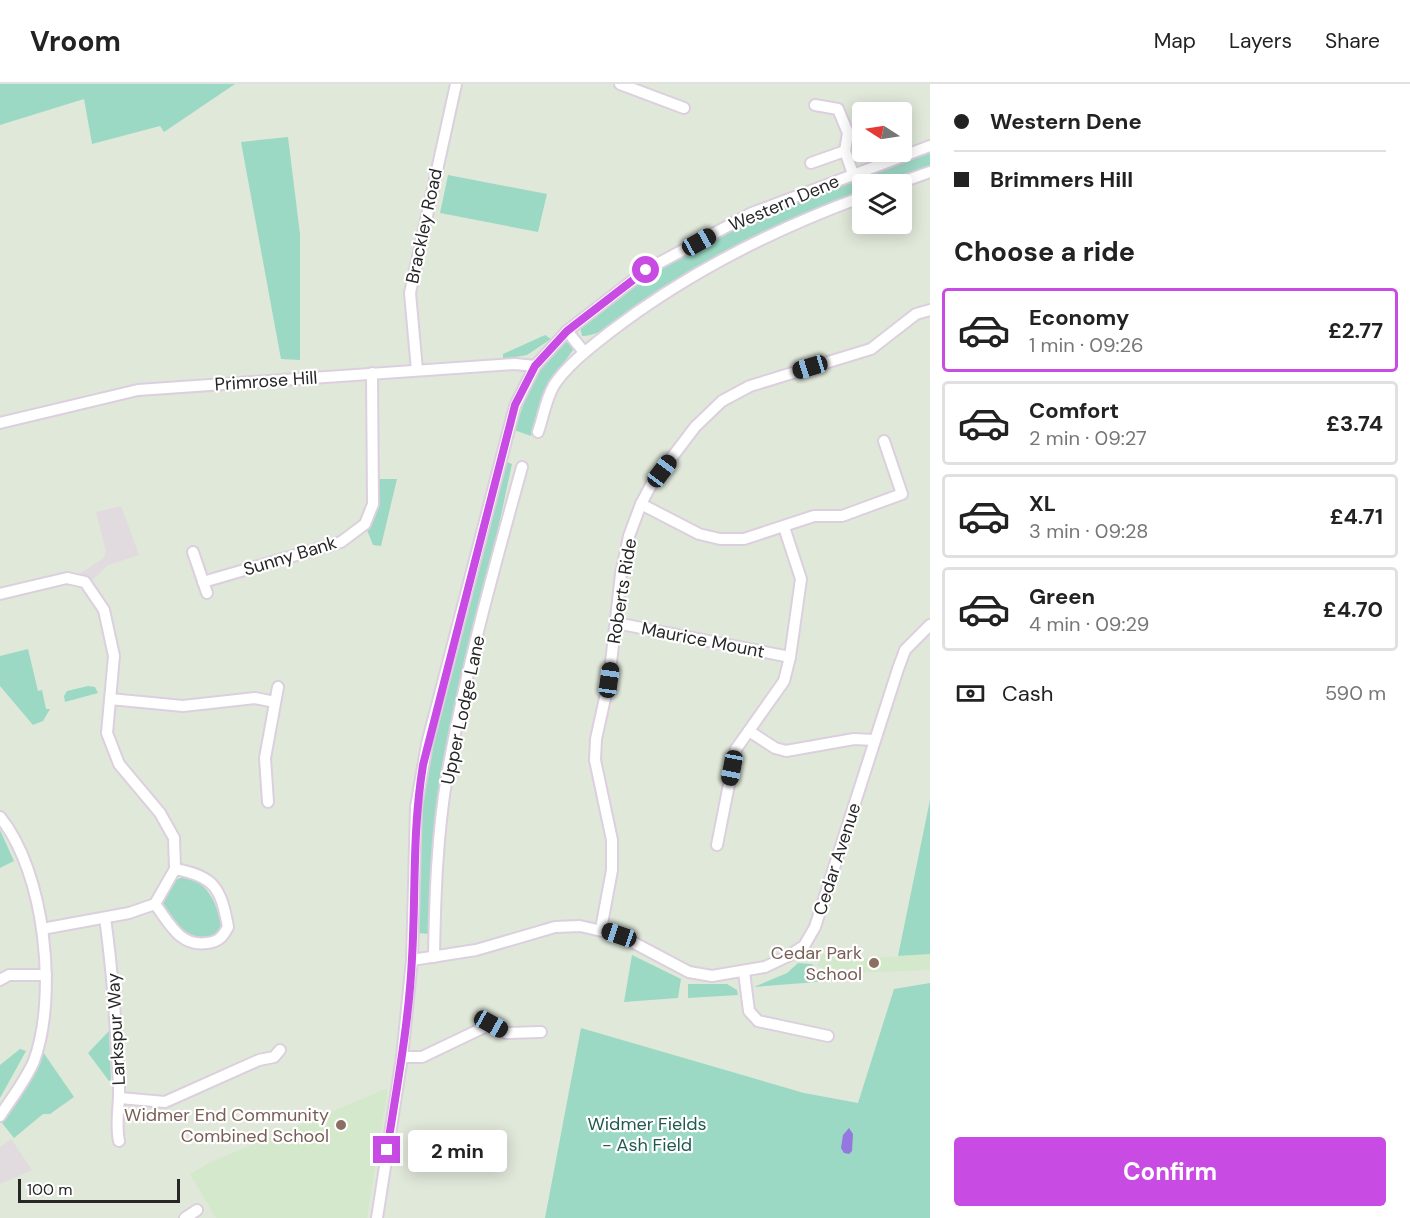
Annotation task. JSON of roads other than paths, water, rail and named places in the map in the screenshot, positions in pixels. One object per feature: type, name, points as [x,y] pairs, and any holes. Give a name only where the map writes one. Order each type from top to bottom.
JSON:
[{"type":"street","name":"Brackley Road","points":[[417,370],[410,293],[456,84]]},
{"type":"street","points":[[620,84],[647,89],[684,108]]},
{"type":"street","points":[[815,105],[838,109],[848,133],[845,151],[853,174]]},
{"type":"street","name":"Western Dene","points":[[853,174],[930,146]]},
{"type":"street","points":[[811,163],[845,151]]},
{"type":"street","points":[[912,178],[930,172]]},
{"type":"street","name":"Western Dene","points":[[377,1218],[402,1057],[412,960],[416,818],[427,744],[515,405],[535,366],[567,331],[646,270],[752,213],[852,174]]},
{"type":"street","points":[[538,432],[543,406],[555,383],[584,352],[635,313],[712,264],[758,239],[852,201]]},
{"type":"street","name":"Roberts Ride","points":[[601,929],[612,870],[612,840],[595,760],[596,740],[609,680],[627,546],[641,504],[695,427],[722,401],[750,386],[871,349],[916,314],[930,309]]},
{"type":"street","points":[[567,331],[584,352]]},
{"type":"street","name":"Primrose Hill","points":[[0,423],[138,390],[515,364],[535,366]]},
{"type":"street","name":"Sunny Bank","points":[[193,552],[205,588],[340,542],[365,524],[374,504],[372,373]]},
{"type":"street","points":[[641,504],[699,534],[720,539],[744,539],[814,516],[842,516],[904,498],[884,441]]},
{"type":"street","name":"Upper Lodge Lane","points":[[434,957],[435,890],[447,778],[474,652],[522,467]]},
{"type":"street","points":[[717,844],[736,749],[784,681],[790,657],[801,579],[784,527]]},
{"type":"street","points":[[0,594],[67,578],[85,582],[104,610],[114,656],[107,733],[119,764],[160,813],[174,838],[175,868],[155,904],[105,918],[42,928]]},
{"type":"street","name":"Maurice Mount","points":[[616,623],[790,657]]},
{"type":"street","name":"Cedar Avenue","points":[[412,960],[476,950],[555,927],[579,926],[601,929],[619,935],[689,972],[712,976],[765,967],[804,946],[815,927],[905,650],[930,625]]},
{"type":"street","points":[[268,802],[265,758],[278,687]]},
{"type":"street","points":[[110,699],[183,706],[255,698],[275,702]]},
{"type":"street","points":[[749,731],[774,748],[786,751],[854,739],[875,740]]},
{"type":"street","points":[[0,817],[9,828],[38,903],[46,975],[43,1027],[33,1062],[0,1116]]},
{"type":"street","points":[[155,904],[183,939],[194,945],[211,943],[222,938],[228,927],[225,907],[215,884],[190,871],[175,868]]},
{"type":"street","name":"Larkspur Way","points":[[105,918],[114,977],[120,1098],[115,1123],[118,1141]]},
{"type":"street","points":[[744,972],[750,1011],[758,1021],[828,1036]]},
{"type":"street","points":[[0,980],[9,975],[46,975]]},
{"type":"street","points":[[402,1057],[422,1057],[491,1024],[506,1032],[542,1032]]},
{"type":"street","points":[[120,1098],[165,1102],[259,1060],[274,1057],[280,1050]]},
{"type":"street","points":[[184,1218],[197,1210]]},
{"type":"place","name":"Cedar Park School","points":[[874,963]]},
{"type":"place","name":"Widmer End Community Combined School","points":[[341,1125]]},
{"type":"park label","name":"Widmer Fields - Ash Field","points":[[647,1134]]}]
